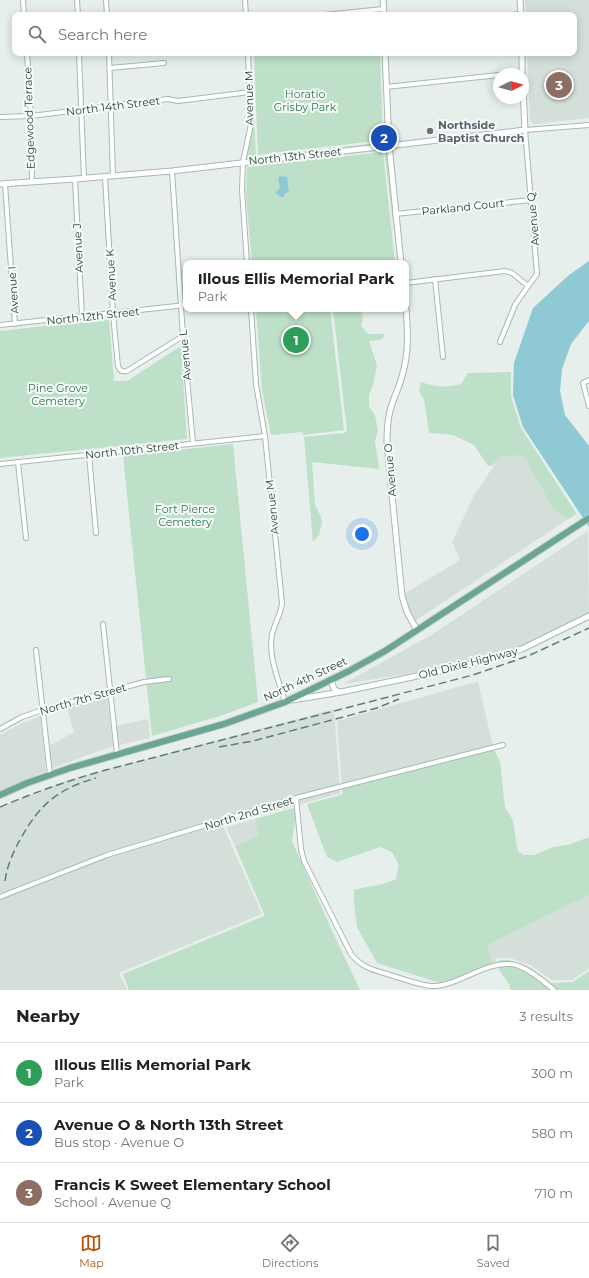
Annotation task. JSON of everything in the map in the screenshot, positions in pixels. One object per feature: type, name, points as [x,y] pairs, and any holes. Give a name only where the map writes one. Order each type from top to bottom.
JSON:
[{"type":"main road","name":"North 4th Street","points":[[0,795],[50,775],[117,754],[201,731],[285,702],[331,680],[385,651],[589,518]]},
{"type":"street","points":[[23,0],[24,12]]},
{"type":"street","points":[[77,0],[78,12]]},
{"type":"street","points":[[106,0],[107,12]]},
{"type":"street","points":[[245,0],[246,12]]},
{"type":"street","points":[[383,0],[384,12]]},
{"type":"street","points":[[520,0],[520,12]]},
{"type":"street","name":"Edgewood Terrace","points":[[26,56],[31,116],[32,182]]},
{"type":"street","points":[[79,56],[84,178]]},
{"type":"street","points":[[109,56],[112,176]]},
{"type":"street","name":"Avenue M","points":[[247,260],[242,190],[243,162],[251,124],[248,56]]},
{"type":"street","points":[[385,56],[389,145],[401,260]]},
{"type":"street","points":[[522,56],[522,68]]},
{"type":"street","points":[[110,68],[164,63]]},
{"type":"street","points":[[386,87],[493,76]]},
{"type":"street","name":"North 14th Street","points":[[0,117],[31,116],[111,105],[168,99],[178,101],[250,92]]},
{"type":"street","name":"Avenue Q","points":[[500,342],[515,305],[535,278],[538,270],[524,104]]},
{"type":"street","name":"North 13th Street","points":[[3,184],[172,171],[389,145],[525,130],[589,125]]},
{"type":"street","name":"Avenue L","points":[[172,171],[183,295]]},
{"type":"street","name":"Avenue K","points":[[105,177],[113,314],[118,366],[121,371],[127,371],[184,336]]},
{"type":"street","name":"Avenue J","points":[[75,179],[82,317]]},
{"type":"street","name":"Avenue I","points":[[3,184],[15,324]]},
{"type":"street","name":"Parkland Court","points":[[395,214],[531,200]]},
{"type":"street","points":[[409,283],[505,271],[512,273],[528,286]]},
{"type":"street","points":[[435,279],[443,357]]},
{"type":"street","name":"North 12th Street","points":[[0,326],[183,306]]},
{"type":"street","name":"Avenue L","points":[[184,312],[184,336],[193,443]]},
{"type":"street","name":"Avenue M","points":[[250,312],[256,382],[265,436],[282,603],[282,611],[276,622],[271,645],[285,702]]},
{"type":"street","name":"Avenue O","points":[[406,312],[408,336],[407,355],[402,377],[390,411],[386,444],[402,596],[407,612],[417,630]]},
{"type":"street","points":[[589,380],[583,383],[589,406]]},
{"type":"street","name":"North 10th Street","points":[[0,464],[265,436]]},
{"type":"street","points":[[89,455],[96,533]]},
{"type":"street","points":[[18,462],[26,538]]},
{"type":"street","name":"Old Dixie Highway","points":[[285,702],[455,668],[522,649],[589,616]]},
{"type":"street","points":[[103,624],[117,754]]},
{"type":"street","points":[[36,650],[50,775]]},
{"type":"street","name":"North 7th Street","points":[[0,729],[22,717],[42,710],[144,682],[169,679]]},
{"type":"street","points":[[331,680],[335,690],[341,692]]},
{"type":"street","name":"North 2nd Street","points":[[0,896],[107,855],[296,798],[503,746]]},
{"type":"street","points":[[296,798],[301,850],[304,861],[350,954],[358,962],[369,968],[434,987],[475,974],[490,967],[511,964],[520,966],[554,990]]},
{"type":"shaded area","points":[[525,0],[589,0],[589,118],[534,124],[530,121],[529,68],[528,68],[527,56],[577,56],[577,12],[526,12]]},
{"type":"shaded area","points":[[520,455],[526,459],[553,508],[567,520],[415,621],[408,608],[404,594],[460,560],[452,542],[475,494],[501,457]]},
{"type":"shaded area","points":[[588,531],[589,613],[529,643],[487,657],[444,668],[343,684],[431,635]]},
{"type":"shaded area","points":[[478,682],[493,746],[342,784],[337,721]]},
{"type":"shaded area","points":[[107,696],[113,746],[52,768],[49,746],[74,732],[67,708]]},
{"type":"shaded area","points":[[334,709],[340,793],[223,826],[262,914],[119,973],[127,990],[0,990],[0,807],[68,780]]},
{"type":"shaded area","points":[[40,716],[46,771],[0,791],[0,735],[20,724]]},
{"type":"shaded area","points":[[148,719],[150,738],[119,745],[116,726]]},
{"type":"shaded area","points":[[255,819],[258,836],[235,846],[226,827]]},
{"type":"shaded area","points":[[589,895],[589,968],[572,980],[552,980],[530,965],[510,958],[498,958],[494,964],[487,945]]},
{"type":"green space","name":"Horatio Grisby Park","points":[[254,56],[380,56],[383,140],[258,155]]},
{"type":"green space","points":[[253,94],[257,157],[384,142],[386,139],[386,143],[246,159],[253,124]]},
{"type":"green space","points":[[386,148],[398,260],[384,150],[246,164]]},
{"type":"green space","points":[[383,152],[395,260],[252,260],[246,195],[247,167]]},
{"type":"green space","points":[[256,312],[330,312],[344,430],[303,435],[302,432],[271,435],[262,390]]},
{"type":"green space","points":[[333,312],[362,312],[363,319],[361,326],[368,334],[385,334],[382,339],[369,341],[377,365],[374,382],[369,395],[369,406],[375,415],[378,431],[375,441],[379,469],[312,462],[315,505],[321,517],[322,523],[319,535],[313,542],[304,437],[344,433],[347,431]]},
{"type":"green space","name":"Pine Grove Cemetery","points":[[109,319],[114,381],[127,381],[181,346],[187,439],[0,458],[0,331]]},
{"type":"green space","points":[[511,372],[511,396],[521,428],[577,514],[567,520],[553,508],[526,460],[520,455],[501,457],[493,465],[488,466],[474,445],[453,435],[429,433],[424,400],[419,391],[421,382],[436,386],[451,386],[461,384],[468,373]]},
{"type":"green space","name":"Fort Pierce Cemetery","points":[[233,444],[258,702],[220,716],[152,736],[123,456]]},
{"type":"green space","points":[[494,750],[500,761],[505,808],[513,820],[517,848],[519,852],[524,855],[534,855],[553,847],[568,845],[589,837],[589,895],[487,945],[493,963],[474,972],[453,979],[440,983],[377,963],[357,927],[354,890],[380,885],[396,879],[399,865],[392,852],[380,847],[337,862],[327,857],[307,804],[341,795],[343,793],[342,789]]},
{"type":"green space","points":[[294,808],[295,821],[292,841],[360,990],[129,990],[123,974],[264,916],[235,846],[258,836],[255,819]]},
{"type":"green space","points":[[499,960],[509,960],[528,967],[551,983],[573,982],[589,971],[589,990],[511,990],[509,984],[499,970]]},
{"type":"water","points":[[280,176],[287,177],[289,192],[285,193],[283,198],[275,193],[280,188],[278,178]]},
{"type":"water","points":[[589,261],[589,321],[571,344],[562,369],[560,391],[565,415],[589,446],[589,527],[523,427],[513,395],[514,363],[533,308],[569,275]]},
{"type":"railway","points":[[0,807],[50,788],[102,771],[473,675],[528,656],[589,628]]},
{"type":"railway","points":[[219,747],[253,741],[377,708],[399,699]]},
{"type":"railway","points":[[5,881],[9,864],[18,843],[35,816],[51,799],[71,787],[96,778]]},
{"type":"place","name":"Francis K Sweet Elementary School","points":[[559,85]]},
{"type":"place","name":"Northside Baptist Church","points":[[430,131]]},
{"type":"place","name":"Avenue O & North 13th Street","points":[[384,138]]},
{"type":"place","name":"Illous Ellis Memorial Park","points":[[296,340]]}]
